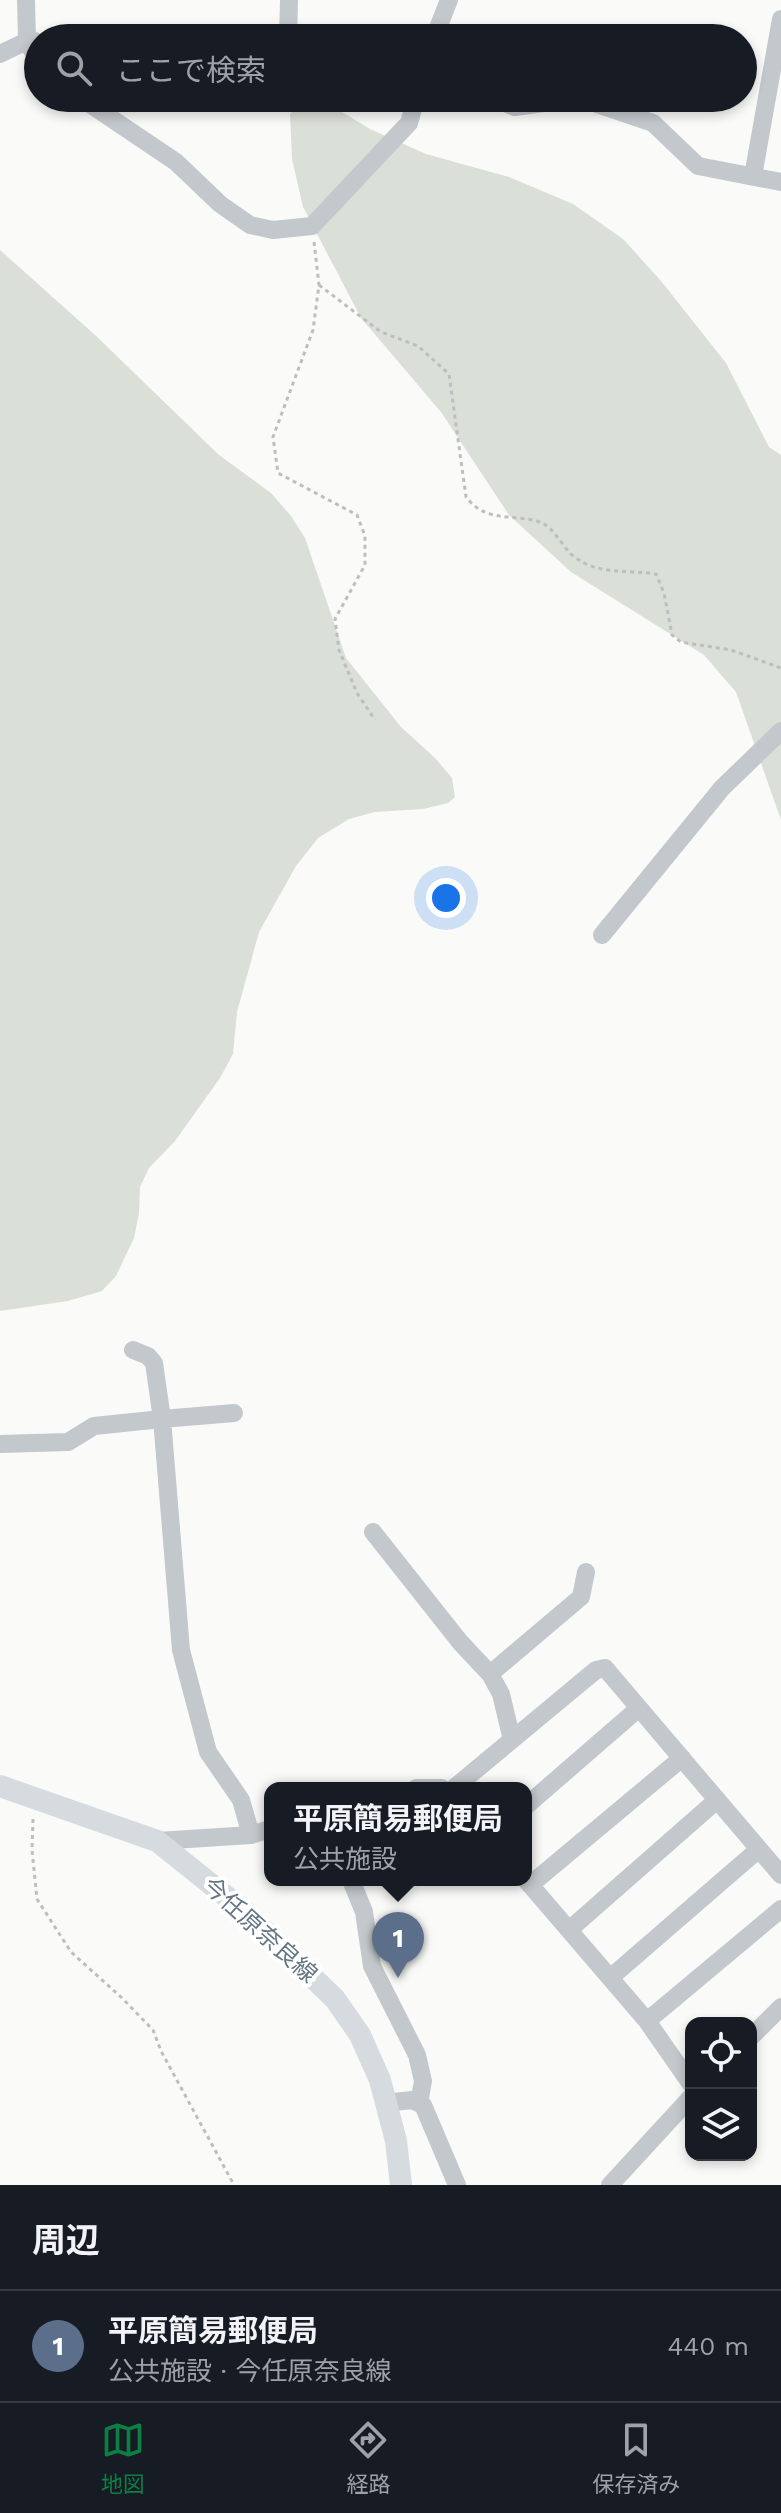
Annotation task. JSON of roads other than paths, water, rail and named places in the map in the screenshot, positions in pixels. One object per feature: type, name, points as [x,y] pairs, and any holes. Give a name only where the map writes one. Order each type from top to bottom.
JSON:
[{"type":"main road","name":"今任原奈良線","points":[[0,1786],[157,1841],[242,1909],[335,1999],[373,2060],[396,2141],[401,2185]]},
{"type":"street","points":[[26,0],[30,24]]},
{"type":"street","points":[[288,24],[289,0]]},
{"type":"street","points":[[440,24],[449,0]]},
{"type":"street","points":[[753,176],[781,19]]},
{"type":"street","points":[[0,54],[24,44]]},
{"type":"street","points":[[102,112],[176,162],[220,204],[250,225],[273,230],[312,226],[409,123],[412,112]]},
{"type":"street","points":[[620,112],[653,123],[698,166],[781,182]]},
{"type":"street","points":[[602,935],[722,788],[781,731]]},
{"type":"street","points":[[133,1350],[148,1356],[154,1363],[162,1419],[181,1650],[208,1752],[241,1800],[251,1835]]},
{"type":"street","points":[[0,1444],[68,1442],[94,1426],[234,1413]]},
{"type":"street","points":[[373,1532],[460,1642],[490,1674],[501,1694],[512,1740]]},
{"type":"street","points":[[490,1674],[581,1597],[586,1572]]},
{"type":"street","points":[[461,1782],[596,1670],[605,1668],[781,1875]]},
{"type":"street","points":[[532,1801],[639,1708]]},
{"type":"street","points":[[532,1880],[682,1758]]},
{"type":"street","points":[[569,1930],[717,1800]]},
{"type":"street","points":[[157,1841],[251,1835],[264,1831]]},
{"type":"street","points":[[610,1978],[759,1849]]},
{"type":"street","points":[[353,1886],[364,1912],[372,1966],[417,2055],[423,2081],[419,2103]]},
{"type":"street","points":[[531,1886],[647,2021],[685,2075]]},
{"type":"street","points":[[647,2021],[781,1909]]},
{"type":"street","points":[[757,2031],[781,2007]]},
{"type":"street","points":[[385,2103],[412,2100],[423,2105],[457,2185]]},
{"type":"street","points":[[610,2185],[685,2104]]},
{"type":"place","name":"平原簡易郵便局","points":[[398,1978]]}]
